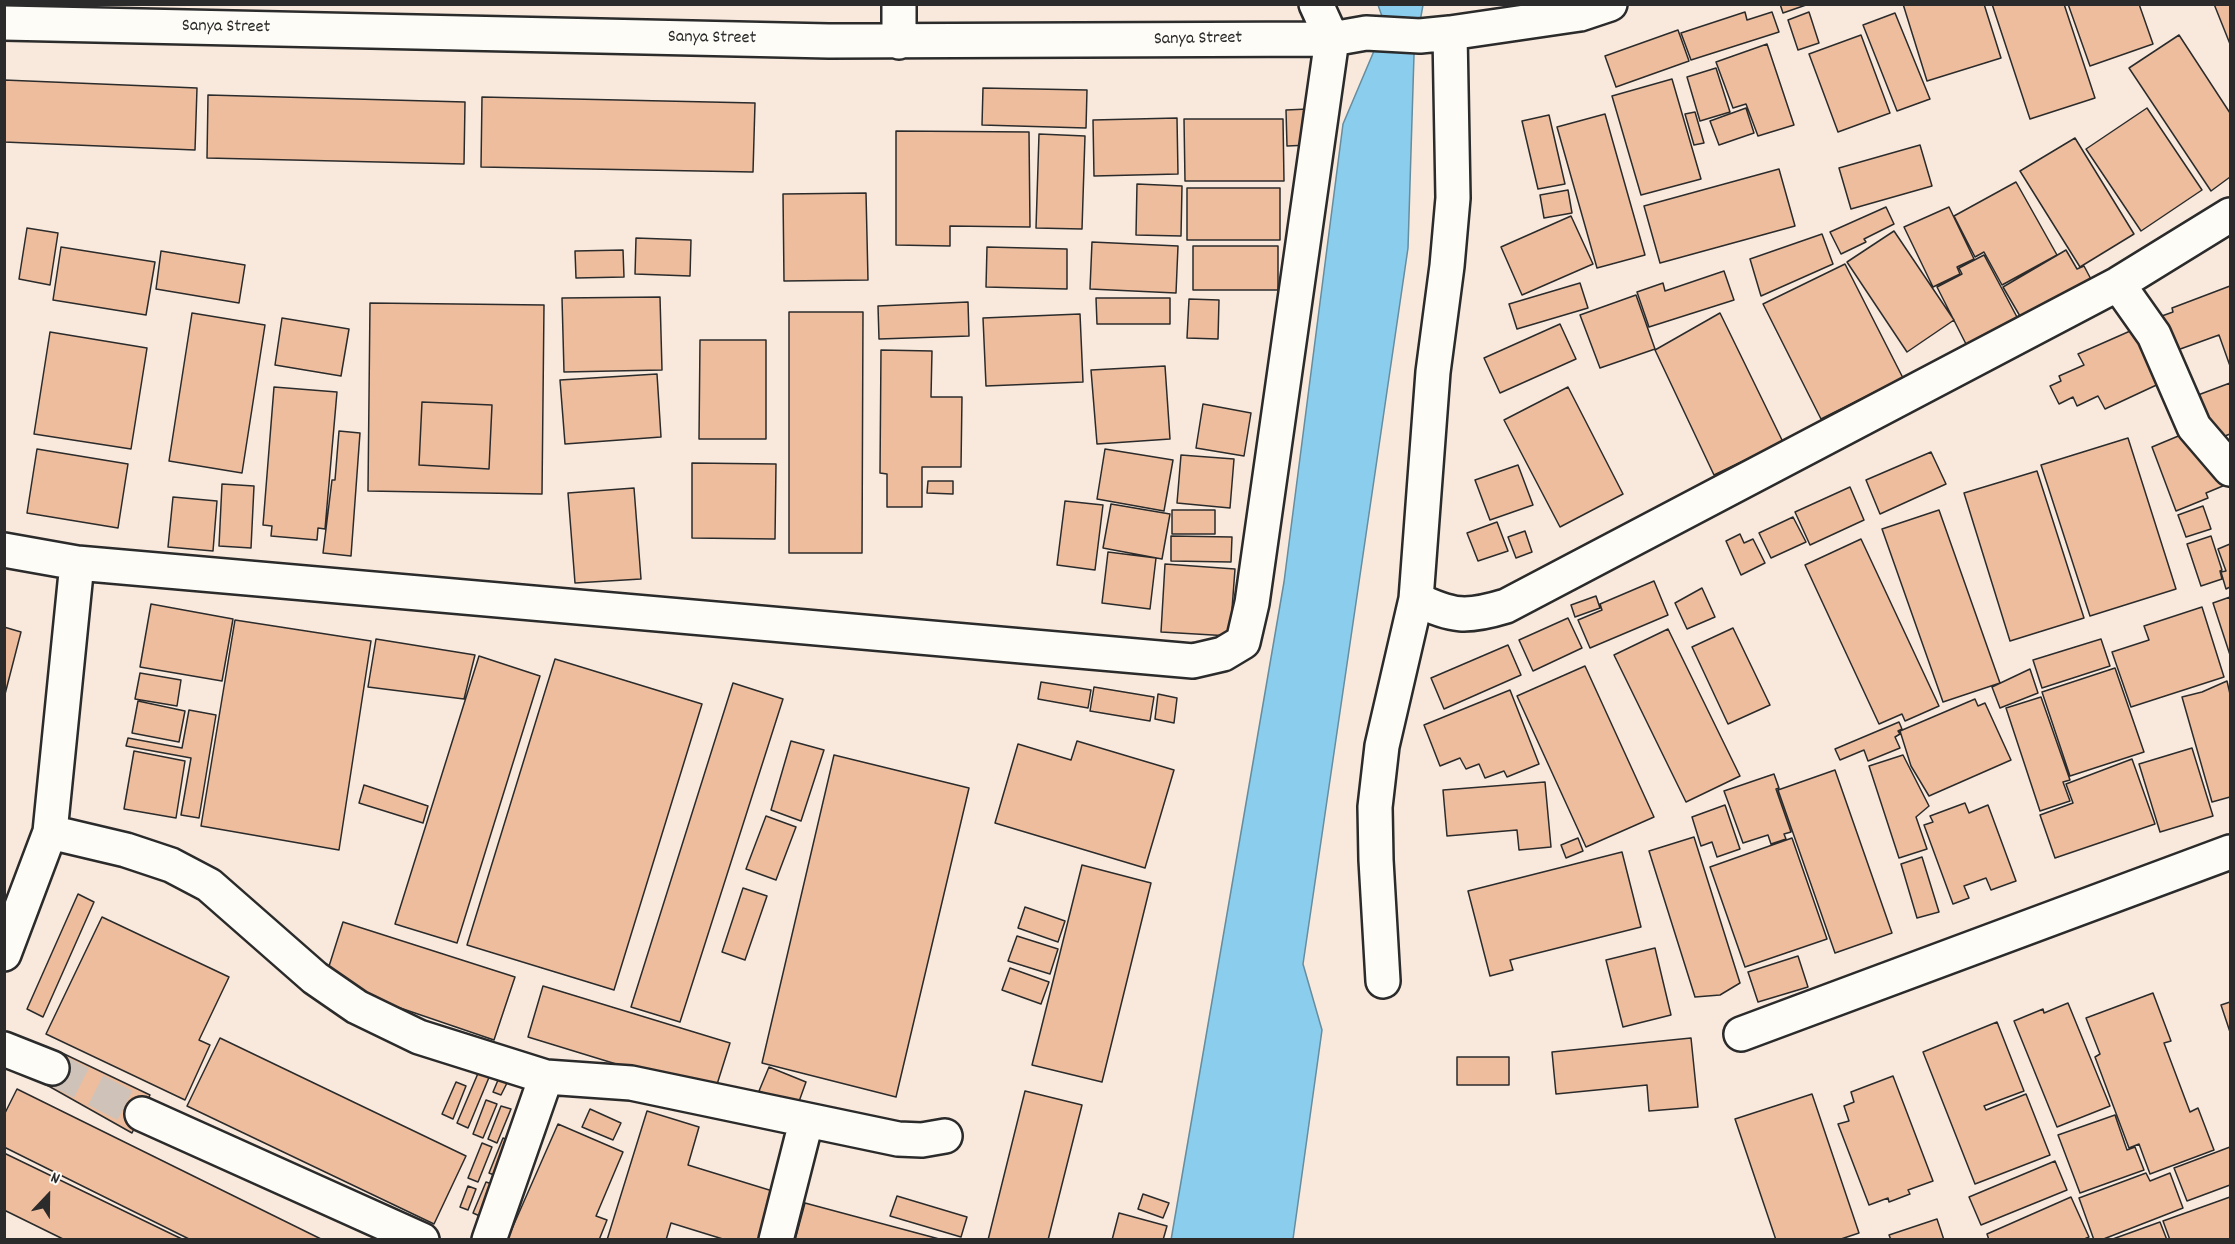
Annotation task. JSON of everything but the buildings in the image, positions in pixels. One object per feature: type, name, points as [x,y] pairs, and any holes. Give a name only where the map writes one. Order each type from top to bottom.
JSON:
[{"type":"street","points":[[899,4],[899,42]]},
{"type":"street","points":[[4,550],[77,563],[1193,661],[1223,654],[1243,642],[1252,603],[1332,39],[1316,4]]},
{"type":"street","name":"Sanya Street","points":[[4,23],[899,42],[1332,39],[1366,33],[1435,34],[1581,14],[1610,4]]},
{"type":"street","points":[[1383,981],[1375,807],[1382,746],[1416,599],[1433,372],[1448,266],[1453,198],[1435,34]]},
{"type":"street","points":[[1416,599],[1445,613],[1482,614],[1506,606],[2118,284],[2230,215]]},
{"type":"street","points":[[2118,284],[2154,334],[2194,427],[2230,469]]},
{"type":"street","points":[[4,954],[50,832],[77,563]]},
{"type":"street","points":[[50,832],[126,850],[171,865],[209,885],[315,978],[357,1007],[419,1037],[546,1077],[631,1083],[806,1122],[898,1139],[922,1140],[945,1136]]},
{"type":"street","points":[[1741,1034],[2230,852]]},
{"type":"street","points":[[4,1049],[52,1068]]},
{"type":"street","points":[[489,1239],[546,1077]]},
{"type":"street","points":[[142,1114],[422,1239]]},
{"type":"street","points":[[776,1239],[806,1122]]},
{"type":"water","points":[[1378,5],[1423,5],[1414,55],[1408,248],[1303,964],[1322,1030],[1293,1239],[1171,1240],[1284,582],[1343,124],[1385,25]]},
{"type":"tunnel","points":[[52,1068],[142,1114]]}]
